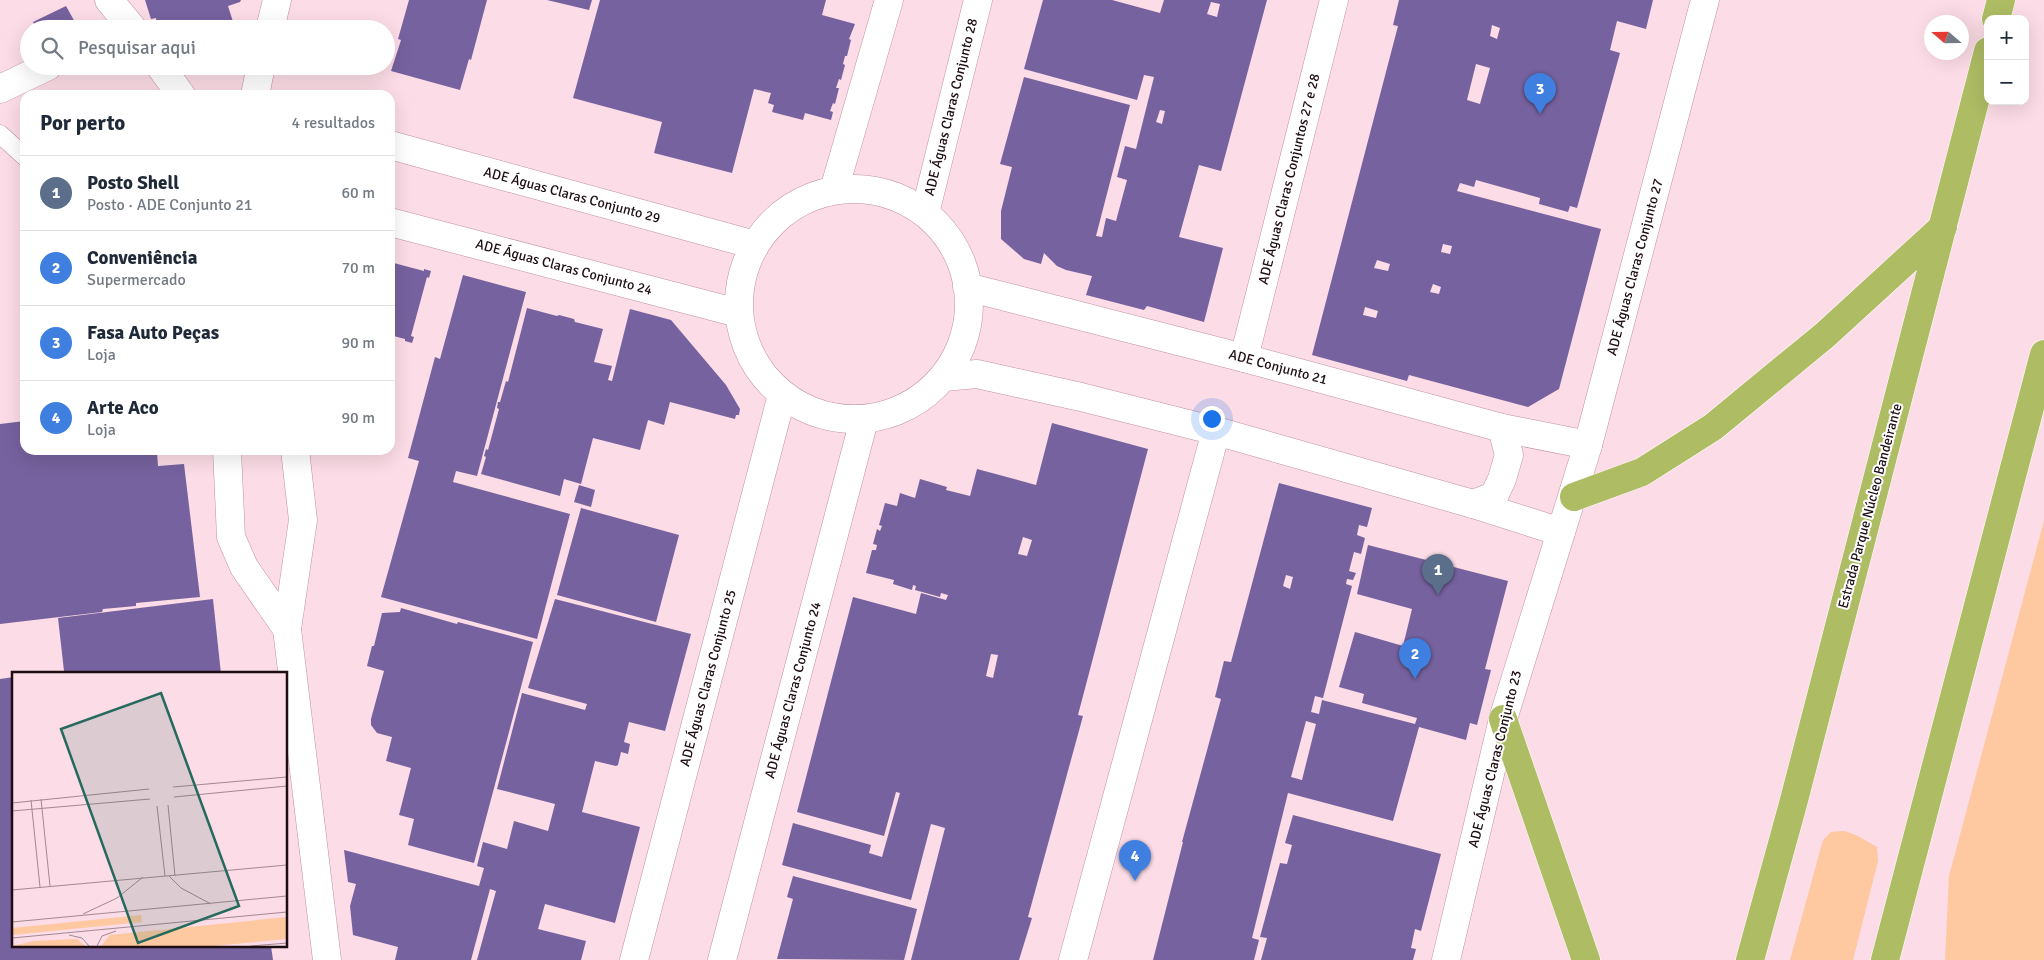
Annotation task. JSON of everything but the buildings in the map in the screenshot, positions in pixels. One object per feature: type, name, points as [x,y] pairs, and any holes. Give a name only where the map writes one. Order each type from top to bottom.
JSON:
[{"type":"highway","points":[[1997,15],[2001,0]]},
{"type":"highway","name":"Estrada Parque Núcleo Bandeirante","points":[[1750,960],[1793,804],[1986,60]]},
{"type":"highway","points":[[1574,497],[1642,472],[1714,427],[1825,334],[1943,227]]},
{"type":"highway","points":[[1885,960],[2044,354]]},
{"type":"highway","points":[[1503,719],[1586,960]]},
{"type":"street","points":[[109,0],[126,20]]},
{"type":"street","points":[[272,20],[277,0]]},
{"type":"street","points":[[834,190],[889,0]]},
{"type":"street","name":"ADE Águas Claras Conjunto 28","points":[[925,213],[978,0]]},
{"type":"street","name":"ADE Águas Claras Conjuntos 27 e 28","points":[[1244,358],[1334,0]]},
{"type":"street","name":"ADE Águas Claras Conjunto 27","points":[[1561,532],[1574,497],[1705,0]]},
{"type":"street","points":[[0,89],[29,75]]},
{"type":"street","points":[[167,75],[177,90]]},
{"type":"street","points":[[256,90],[259,75]]},
{"type":"street","name":"ADE Águas Claras Conjunto 29","points":[[395,146],[755,245]]},
{"type":"street","points":[[866,189],[897,197],[925,213],[945,234],[960,259],[967,287],[968,319],[959,350],[944,376],[921,398],[894,413],[864,420],[835,419],[807,411],[782,395],[751,359],[738,312],[741,277],[755,245],[776,219],[804,200],[834,190],[866,189]]},
{"type":"street","name":"ADE Águas Claras Conjunto 24","points":[[395,223],[738,312]]},
{"type":"street","name":"ADE Conjunto 21","points":[[967,287],[1244,358],[1502,428],[1588,445]]},
{"type":"street","points":[[944,376],[977,374],[1081,397],[1216,431],[1473,504],[1561,532]]},
{"type":"street","name":"ADE Águas Claras Conjunto 25","points":[[634,960],[782,395]]},
{"type":"street","name":"ADE Águas Claras Conjunto 24","points":[[722,960],[864,420]]},
{"type":"street","points":[[1473,504],[1494,496],[1502,479],[1509,455],[1502,428]]},
{"type":"street","points":[[1072,960],[1216,431]]},
{"type":"street","points":[[227,455],[231,537],[244,567],[287,629]]},
{"type":"street","points":[[296,455],[302,520],[287,629],[326,960]]},
{"type":"street","name":"ADE Águas Claras Conjunto 23","points":[[1446,960],[1503,719],[1561,532]]},
{"type":"street","points":[[1900,960],[1901,897]]},
{"type":"lane","points":[[0,134],[20,152]]},
{"type":"shaded area","points":[[2044,521],[2044,960],[1945,960],[1949,876]]},
{"type":"shaded area","points":[[1844,831],[1856,835],[1877,847],[1878,861],[1853,960],[1790,960],[1823,840],[1831,832]]},
{"type":"place","name":"Fasa Auto Peças","points":[[1540,114]]},
{"type":"place","name":"Posto Shell","points":[[1438,595]]},
{"type":"place","name":"Conveniência","points":[[1415,679]]},
{"type":"place","name":"Arte Aco","points":[[1135,881]]}]
